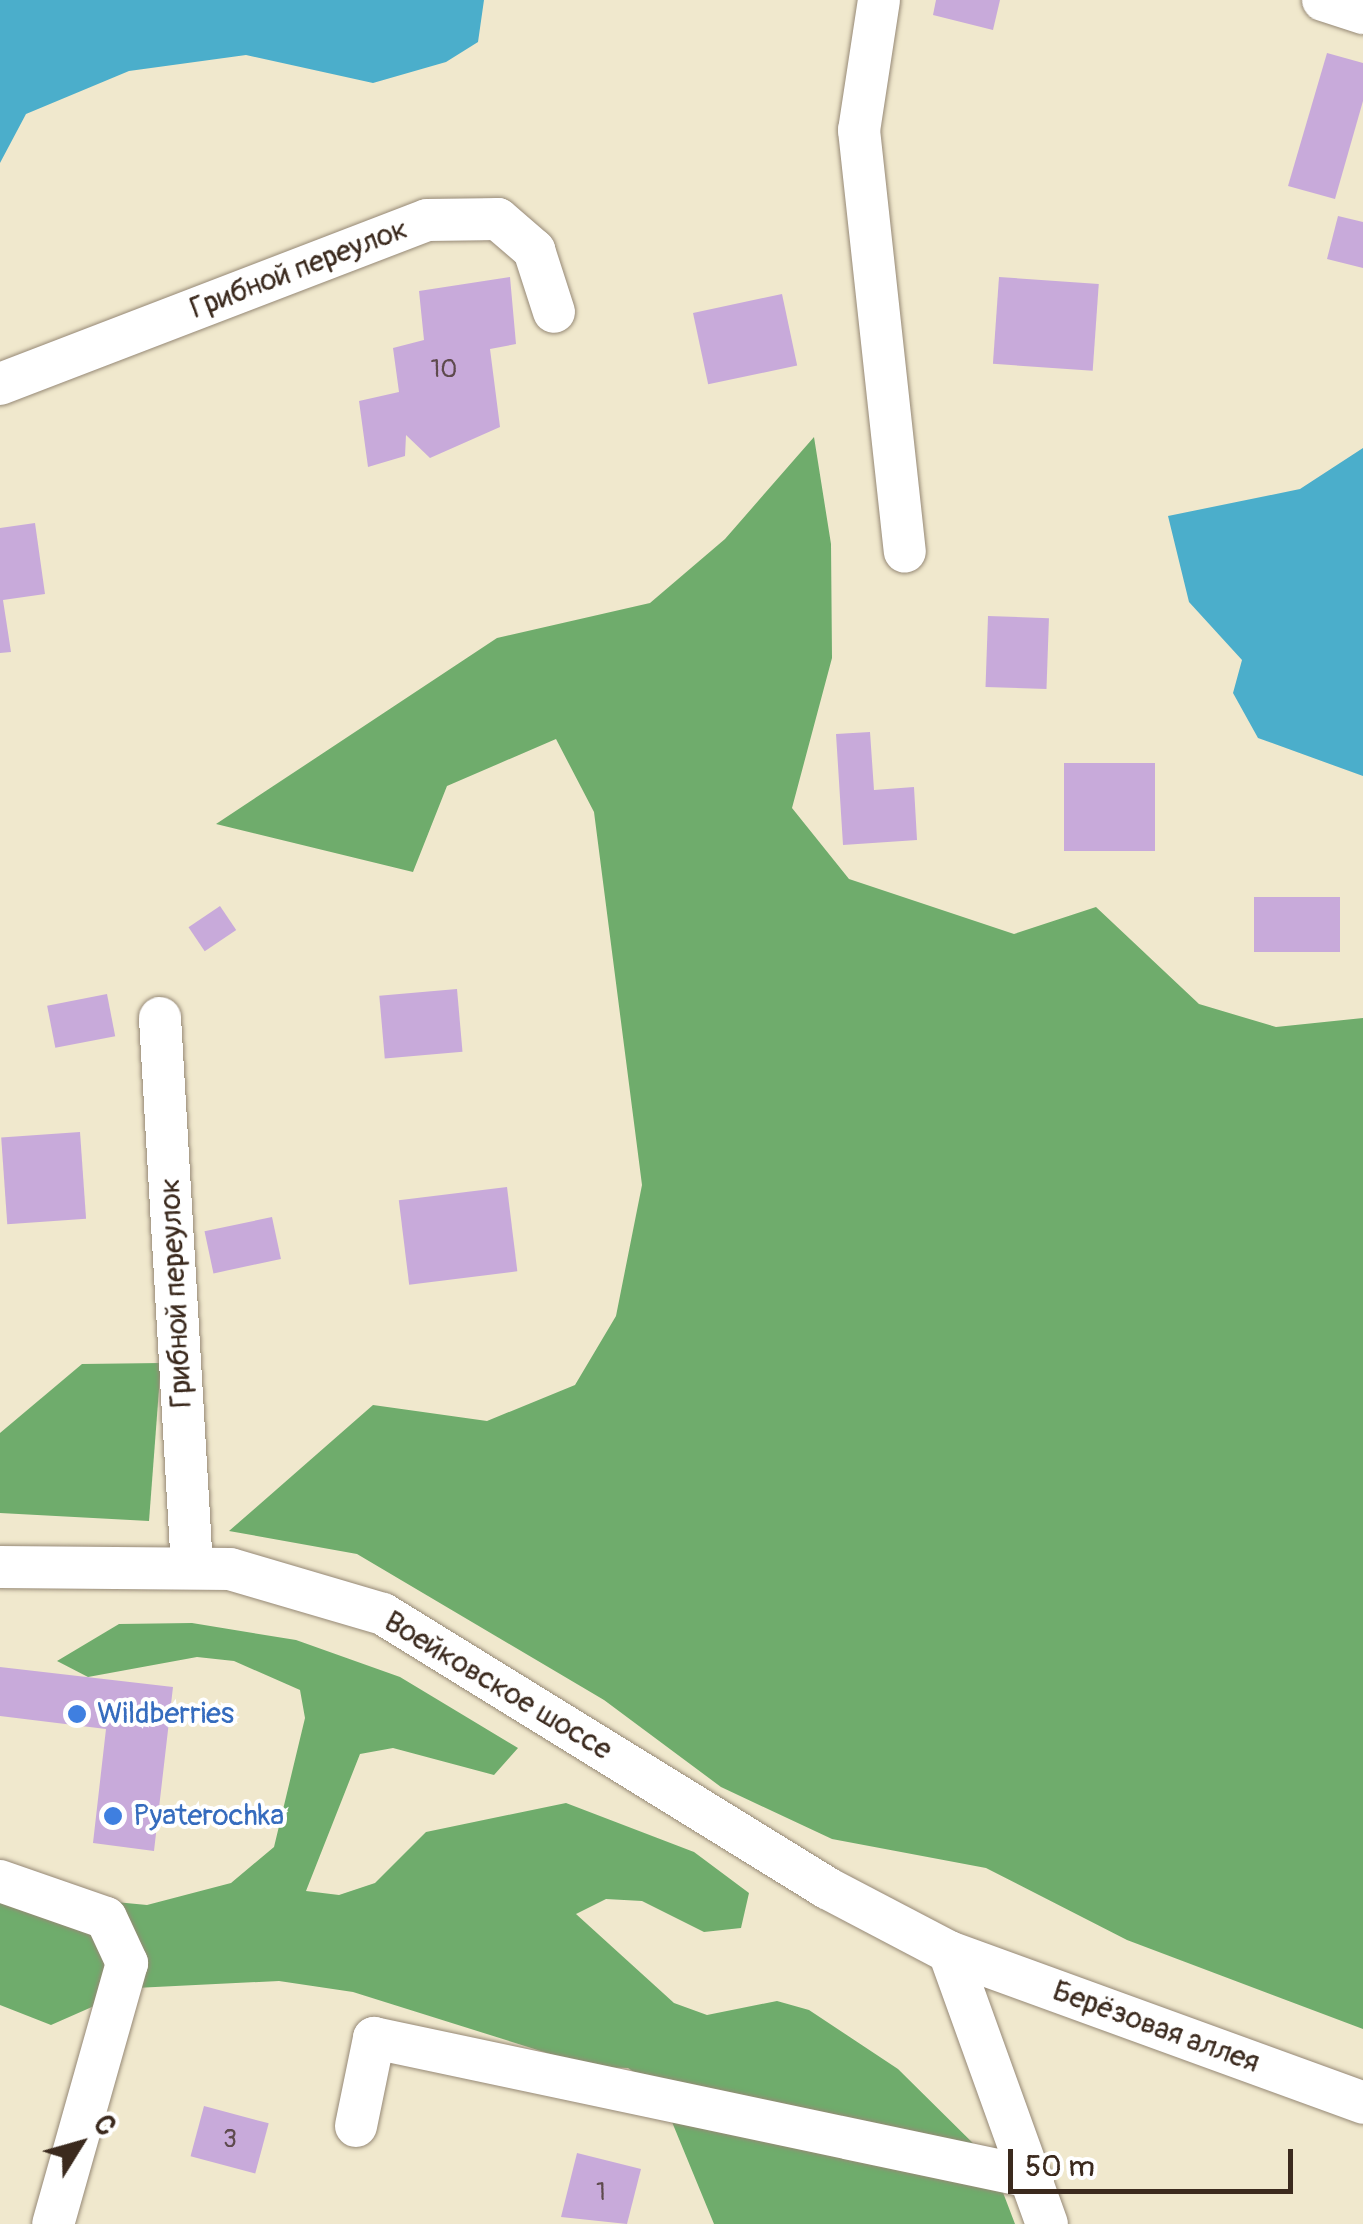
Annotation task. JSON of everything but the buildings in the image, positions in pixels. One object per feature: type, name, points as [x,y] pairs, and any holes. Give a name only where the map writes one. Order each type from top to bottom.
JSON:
[{"type":"street","points":[[879,0],[859,130],[905,552]]},
{"type":"street","points":[[1323,0],[1363,14]]},
{"type":"street","name":"Грибной переулок","points":[[0,384],[427,220],[498,219],[534,250],[554,312]]},
{"type":"street","name":"Грибной переулок","points":[[160,1018],[192,1568]]},
{"type":"street","name":"Воейковское шоссе","points":[[0,1567],[230,1569],[383,1614],[827,1888],[950,1952]]},
{"type":"street","points":[[0,1881],[106,1918],[127,1963],[53,2224]]},
{"type":"street","points":[[950,1952],[1048,2224]]},
{"type":"street","name":"Берёзовая аллея","points":[[950,1952],[1363,2103]]},
{"type":"street","points":[[356,2126],[374,2038],[1030,2177]]},
{"type":"green space","points":[[814,437],[831,544],[832,658],[792,808],[849,879],[1014,934],[1096,907],[1199,1004],[1276,1027],[1363,1018],[1363,2029],[1127,1940],[986,1868],[832,1839],[721,1787],[604,1700],[357,1554],[229,1531],[373,1405],[487,1421],[575,1385],[616,1316],[642,1185],[594,812],[556,739],[447,786],[413,872],[216,824],[497,638],[650,603],[725,539]]},
{"type":"green space","points":[[161,1363],[149,1521],[0,1513],[0,1433],[82,1364]]},
{"type":"green space","points":[[192,1623],[296,1640],[400,1677],[518,1748],[494,1775],[393,1748],[360,1754],[306,1891],[339,1895],[375,1883],[426,1832],[566,1803],[694,1852],[749,1893],[741,1928],[704,1932],[642,1901],[606,1899],[576,1914],[674,2003],[707,2015],[777,2001],[809,2010],[898,2069],[991,2161],[1015,2224],[714,2224],[658,2088],[628,2068],[592,2067],[353,1992],[279,1981],[135,1988],[51,2025],[0,2005],[0,1891],[147,1905],[231,1883],[274,1847],[305,1718],[300,1690],[234,1661],[197,1657],[88,1677],[57,1661],[119,1624]]},
{"type":"water","points":[[0,0],[484,0],[478,42],[446,62],[373,83],[246,55],[129,71],[26,114],[0,163]]},
{"type":"water","points":[[1363,448],[1363,776],[1258,738],[1233,693],[1242,660],[1189,602],[1168,516],[1300,489]]},
{"type":"place","name":"Wildberries","points":[[77,1714]]},
{"type":"place","name":"Pyaterochka","points":[[113,1816]]}]
